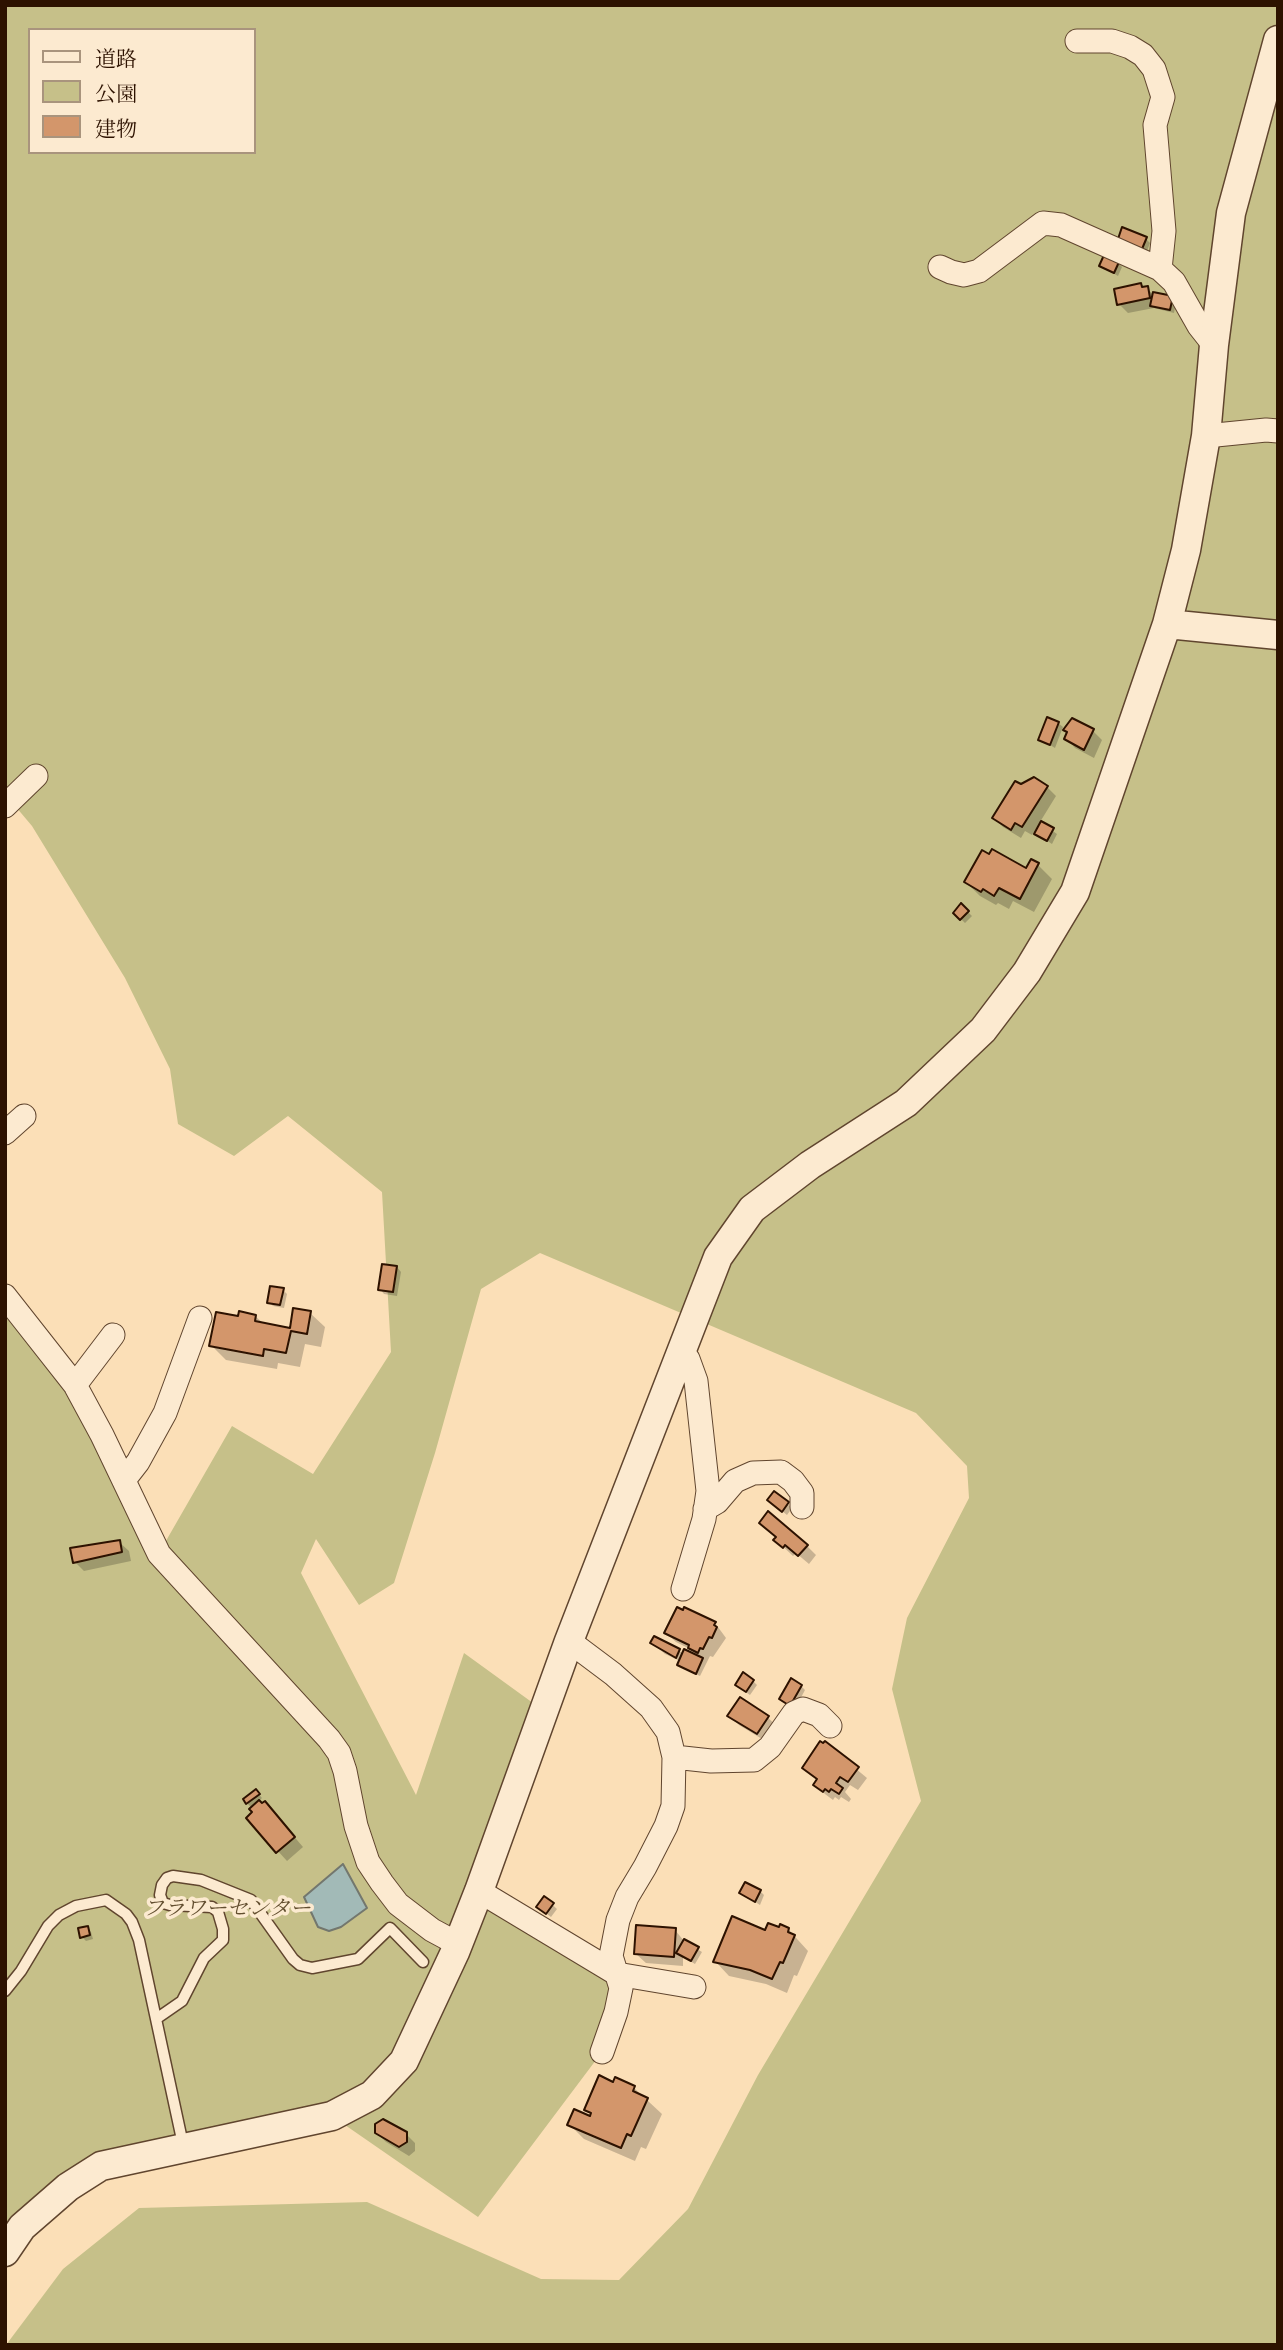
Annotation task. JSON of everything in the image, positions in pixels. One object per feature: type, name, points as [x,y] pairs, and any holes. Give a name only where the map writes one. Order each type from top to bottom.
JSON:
[{"type":"street","points":[[5,2252],[22,2227],[68,2187],[101,2166],[332,2116],[372,2095],[404,2061],[458,1944],[479,1891],[569,1641],[718,1257],[752,1209],[810,1165],[906,1102],[983,1030],[1027,972],[1075,892],[1167,624],[1186,550],[1206,436],[1214,345],[1231,213],[1278,40]]},
{"type":"street","points":[[1077,41],[1112,41],[1130,47],[1143,55],[1154,69],[1163,97],[1155,125],[1164,231],[1160,269]]},
{"type":"street","points":[[940,267],[964,275],[979,271],[1043,223],[1061,225],[1160,269],[1174,282],[1199,326],[1214,345]]},
{"type":"street","points":[[1206,436],[1278,430]]},
{"type":"street","points":[[1167,624],[1278,635]]},
{"type":"street","points":[[5,806],[36,776]]},
{"type":"street","points":[[5,1133],[24,1116]]},
{"type":"street","points":[[5,1296],[75,1385],[159,1554],[329,1739],[338,1753],[368,1862],[382,1883],[398,1904],[432,1930],[458,1944]]},
{"type":"street","points":[[124,1480],[138,1462],[165,1413],[200,1318]]},
{"type":"street","points":[[75,1385],[113,1335]]},
{"type":"street","points":[[681,1351],[688,1359],[696,1381],[708,1491],[682,1589]]},
{"type":"street","points":[[705,1510],[717,1502],[735,1481],[753,1473],[767,1472],[780,1472],[793,1482],[802,1493],[802,1507]]},
{"type":"street","points":[[569,1641],[613,1674],[651,1708],[668,1732],[674,1757],[673,1806],[618,1920],[611,1956],[621,1988],[602,2052]]},
{"type":"street","points":[[674,1757],[739,1762],[754,1760],[771,1747],[794,1713],[803,1709],[819,1715],[830,1726]]},
{"type":"street","points":[[479,1891],[617,1973],[694,1987]]},
{"type":"lane","points":[[156,2019],[182,2001],[204,1958],[223,1940],[218,1912],[212,1907],[163,1903],[160,1895],[162,1885],[167,1878],[173,1876],[201,1880],[251,1900],[300,1965],[312,1968],[358,1959],[390,1928],[423,1962]]},
{"type":"lane","points":[[5,1991],[11,1978],[59,1915],[76,1906],[106,1900],[126,1914],[139,1940],[184,2149]]},
{"type":"green space","name":"フラワーセンター","points":[[5,5],[1278,5],[1278,2345],[6,2345],[63,2269],[139,2208],[367,2202],[541,2279],[619,2280],[688,2209],[758,2075],[921,1801],[892,1689],[907,1618],[969,1498],[967,1466],[916,1413],[540,1253],[481,1289],[435,1453],[394,1583],[359,1605],[316,1539],[301,1573],[416,1795],[464,1653],[544,1711],[479,1891],[617,1974],[602,2052],[478,2217],[332,2116],[101,2166],[5,2252],[5,1296],[51,1353],[159,1553],[232,1426],[313,1474],[391,1352],[382,1192],[288,1116],[234,1156],[178,1124],[170,1069],[125,978],[32,826],[5,794]]},
{"type":"water","points":[[343,1864],[367,1908],[341,1927],[329,1931],[318,1927],[304,1897]]},
{"type":"building","points":[[1122,227],[1147,237],[1142,249],[1118,239]]},
{"type":"building","points":[[1104,255],[1119,262],[1114,273],[1099,266]]},
{"type":"building","points":[[1141,283],[1142,287],[1148,286],[1150,298],[1117,305],[1114,289]]},
{"type":"building","points":[[1153,292],[1173,296],[1170,310],[1150,306]]},
{"type":"building","points":[[1047,717],[1059,722],[1050,745],[1038,740]]},
{"type":"building","points":[[1072,718],[1094,729],[1084,750],[1064,739],[1067,732],[1063,730]]},
{"type":"building","points":[[1034,777],[1048,786],[1022,827],[1015,823],[1011,830],[992,818],[1015,781],[1021,784]]},
{"type":"building","points":[[1041,821],[1054,828],[1047,841],[1034,834]]},
{"type":"building","points":[[992,849],[1026,868],[1031,859],[1039,863],[1020,899],[999,888],[994,896],[964,882],[982,850],[989,854]]},
{"type":"building","points":[[961,903],[969,911],[960,920],[953,913]]},
{"type":"building","points":[[382,1264],[397,1266],[393,1292],[378,1290]]},
{"type":"building","points":[[270,1286],[284,1288],[280,1305],[267,1303]]},
{"type":"building","points":[[293,1308],[311,1311],[307,1334],[291,1331],[286,1353],[264,1349],[263,1356],[209,1346],[216,1312],[238,1316],[239,1311],[256,1315],[255,1321],[290,1328]]},
{"type":"building","points":[[774,1491],[789,1502],[782,1512],[767,1500]]},
{"type":"building","points":[[768,1511],[808,1545],[798,1556],[785,1545],[783,1548],[773,1540],[776,1537],[759,1523]]},
{"type":"building","points":[[120,1540],[122,1552],[73,1563],[70,1548]]},
{"type":"building","points":[[677,1607],[683,1610],[684,1607],[716,1622],[714,1625],[717,1627],[712,1638],[709,1637],[698,1653],[688,1648],[689,1645],[664,1633]]},
{"type":"building","points":[[654,1636],[680,1649],[676,1658],[650,1643]]},
{"type":"building","points":[[684,1649],[703,1658],[696,1674],[677,1665]]},
{"type":"building","points":[[743,1672],[754,1680],[746,1692],[735,1685]]},
{"type":"building","points":[[791,1678],[802,1685],[790,1706],[779,1699]]},
{"type":"building","points":[[740,1697],[769,1716],[757,1734],[727,1716]]},
{"type":"building","points":[[820,1741],[825,1741],[859,1767],[848,1782],[840,1777],[836,1783],[843,1788],[839,1794],[831,1789],[829,1792],[825,1789],[823,1792],[813,1785],[817,1779],[802,1768]]},
{"type":"building","points":[[256,1789],[260,1794],[246,1804],[243,1799]]},
{"type":"building","points":[[259,1800],[262,1803],[265,1801],[295,1837],[276,1853],[246,1818],[252,1812],[249,1809]]},
{"type":"building","points":[[745,1882],[761,1890],[755,1902],[739,1893]]},
{"type":"building","points":[[544,1896],[554,1903],[546,1914],[536,1907]]},
{"type":"building","points":[[732,1916],[765,1930],[768,1923],[779,1927],[780,1924],[795,1935],[783,1963],[780,1962],[772,1979],[750,1970],[713,1962]]},
{"type":"building","points":[[636,1925],[676,1928],[674,1957],[634,1954]]},
{"type":"building","points":[[88,1926],[90,1935],[80,1938],[78,1928]]},
{"type":"building","points":[[684,1939],[699,1947],[691,1961],[676,1953]]},
{"type":"building","points":[[599,2075],[613,2082],[615,2077],[635,2086],[633,2091],[648,2098],[631,2136],[627,2134],[621,2148],[567,2125],[574,2109],[590,2116],[591,2113],[584,2110]]},
{"type":"building","points":[[383,2119],[407,2132],[407,2142],[399,2147],[375,2133],[375,2124]]}]
